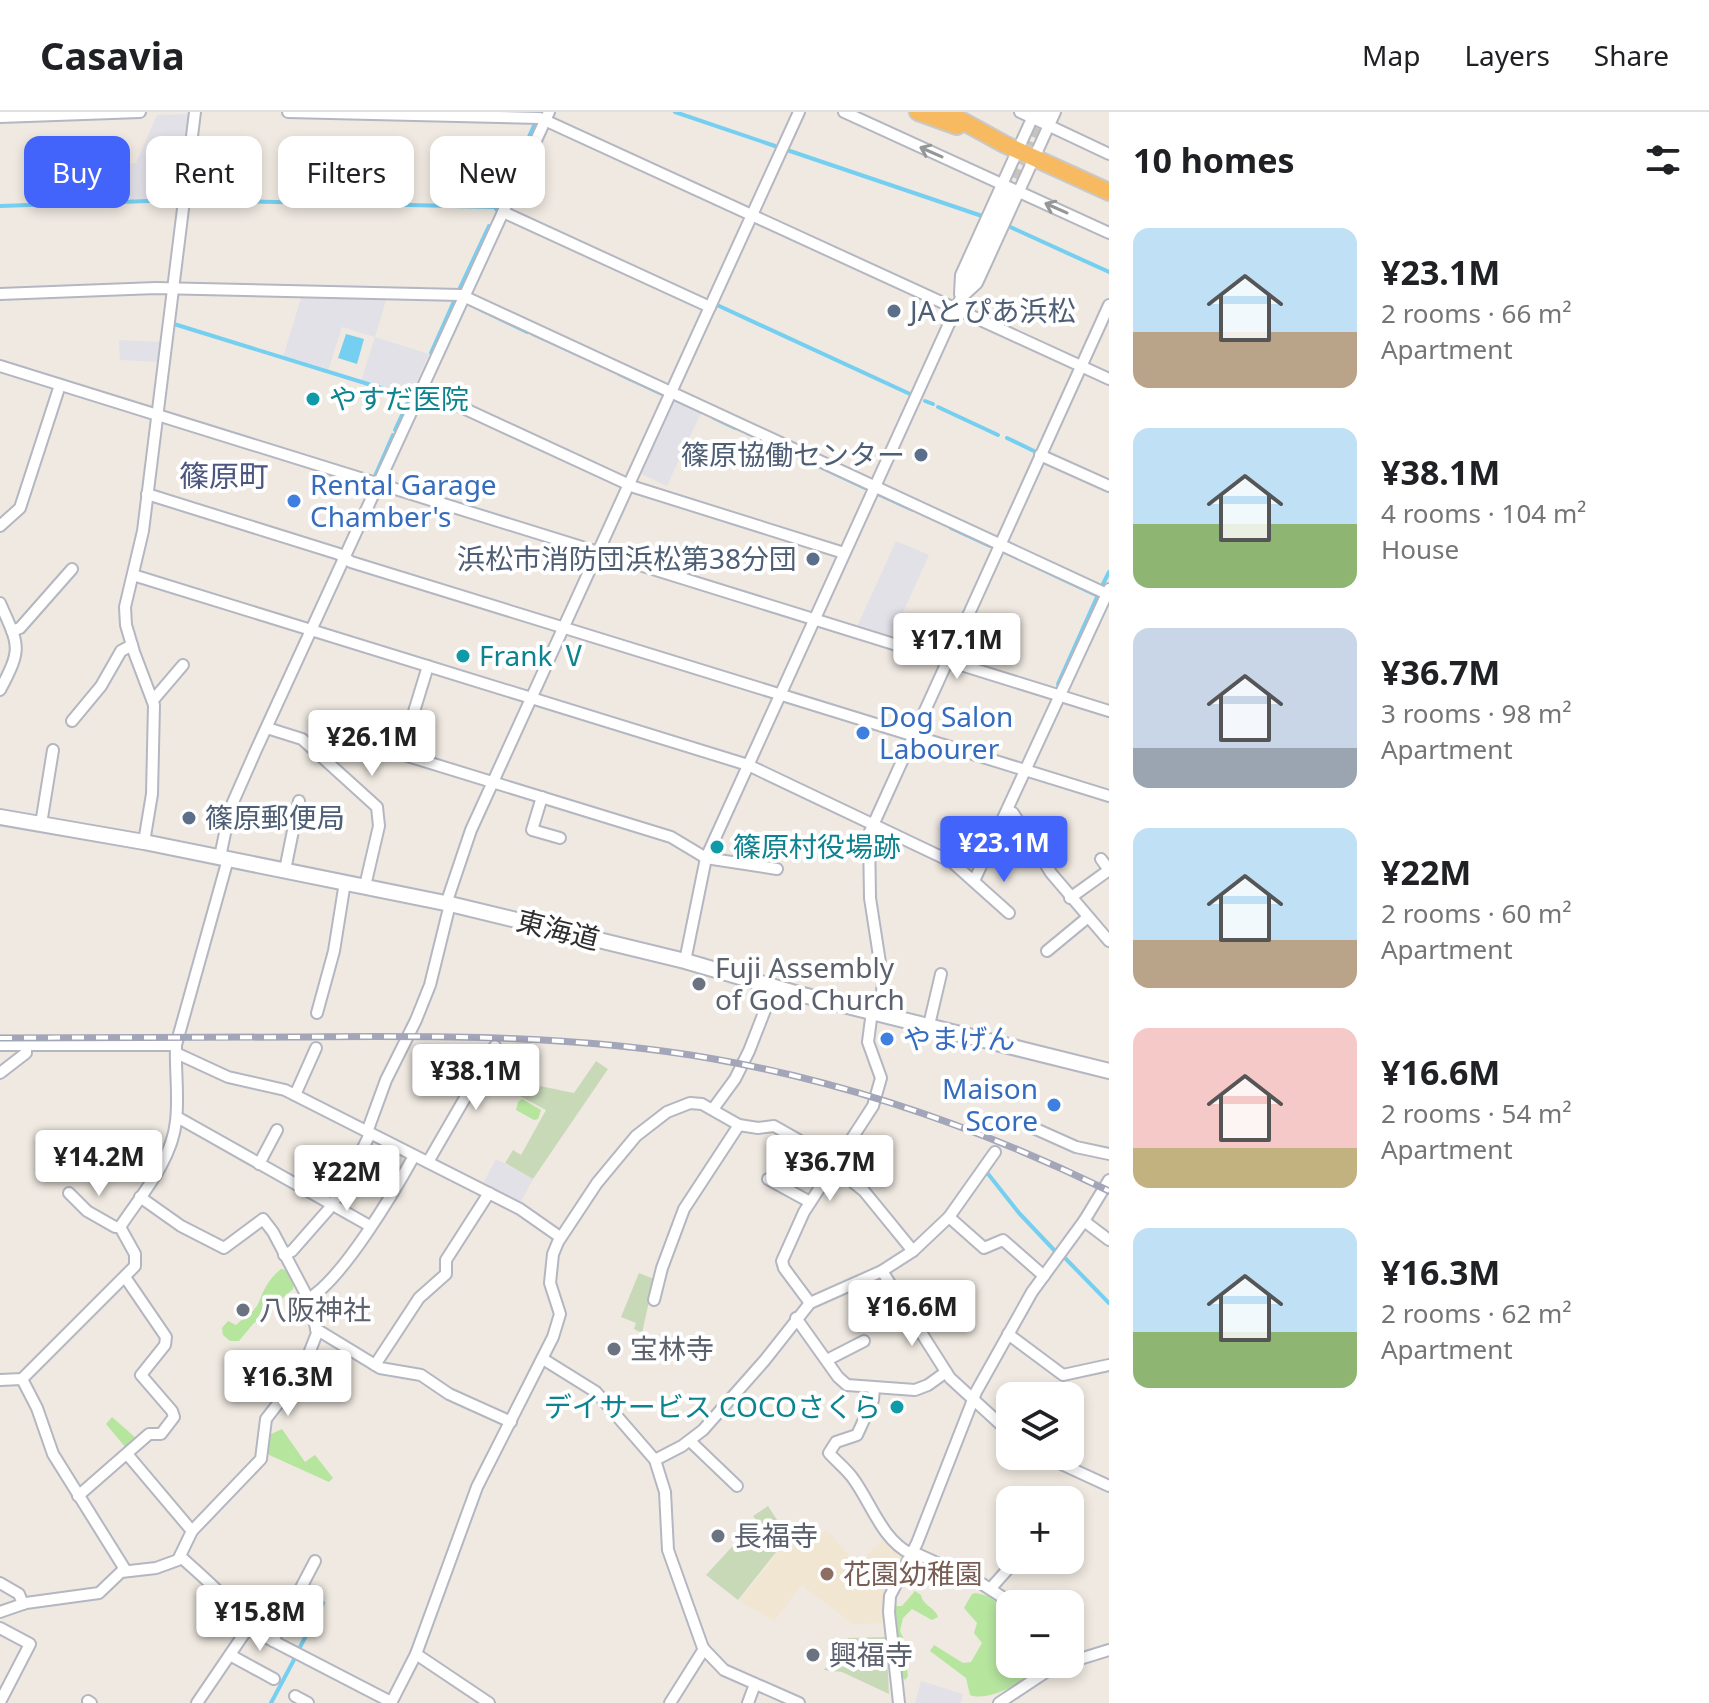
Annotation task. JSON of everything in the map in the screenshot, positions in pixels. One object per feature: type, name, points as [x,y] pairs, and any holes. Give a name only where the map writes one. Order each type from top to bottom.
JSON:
[{"type":"highway","points":[[918,112],[1011,147],[1109,192]]},
{"type":"highway","points":[[946,112],[1011,147]]},
{"type":"main road","name":"東海道","points":[[0,817],[144,842],[448,904],[685,961],[774,987],[1109,1071]]},
{"type":"street","points":[[0,117],[140,112]]},
{"type":"street","points":[[144,842],[153,786],[154,699],[132,645],[125,616],[141,542],[195,112]]},
{"type":"street","points":[[288,112],[547,116],[752,215],[958,304],[1109,379]]},
{"type":"street","points":[[284,1255],[292,1251],[347,1182],[386,1080],[430,985],[460,857],[799,112]]},
{"type":"street","points":[[844,112],[1109,233]]},
{"type":"street","points":[[1020,112],[1041,117],[1109,154]]},
{"type":"street","points":[[685,961],[706,858],[958,304],[977,283],[1010,189],[1011,147],[1041,117],[1055,112]]},
{"type":"street","points":[[120,1227],[166,1155],[177,1117],[176,1049],[224,858],[230,809],[547,116]]},
{"type":"street","points":[[958,304],[961,275],[1010,189],[1034,157],[1041,117]]},
{"type":"street","points":[[503,212],[710,307]]},
{"type":"street","points":[[0,294],[173,289],[464,296],[1108,592],[974,881]]},
{"type":"street","points":[[810,1303],[789,1276],[782,1261],[798,1222],[873,1106],[880,1083],[880,1073],[868,1042],[883,982],[869,882],[868,845],[873,824],[1109,305]]},
{"type":"street","points":[[0,366],[1109,711]]},
{"type":"street","points":[[0,526],[20,508],[60,385]]},
{"type":"street","points":[[422,389],[629,485],[844,553]]},
{"type":"street","points":[[1040,455],[1109,486]]},
{"type":"street","points":[[147,494],[564,628],[1109,796]]},
{"type":"street","points":[[12,631],[20,628],[72,569]]},
{"type":"street","points":[[133,575],[748,765],[943,857],[1009,913]]},
{"type":"street","points":[[0,603],[16,643],[16,659],[0,690]]},
{"type":"street","points":[[73,714],[101,686],[123,648],[132,645]]},
{"type":"street","points":[[154,699],[183,665]]},
{"type":"street","points":[[428,666],[400,759],[493,782],[671,837],[706,858],[777,869]]},
{"type":"street","points":[[267,728],[302,739],[377,807],[379,826],[365,886]]},
{"type":"street","points":[[41,824],[53,750]]},
{"type":"street","points":[[542,797],[532,830],[556,837],[548,848]]},
{"type":"street","points":[[285,870],[299,801]]},
{"type":"street","points":[[1008,811],[1013,813],[1070,898],[1109,941]]},
{"type":"street","points":[[1070,898],[1109,870],[1101,859]]},
{"type":"street","points":[[317,1013],[334,951],[345,882]]},
{"type":"street","points":[[1047,951],[1087,918]]},
{"type":"street","points":[[929,1025],[941,974]]},
{"type":"street","points":[[713,1109],[742,1065],[774,987]]},
{"type":"street","points":[[0,1045],[176,1049],[228,1077],[276,1086],[295,1095],[489,1193],[560,1237]]},
{"type":"street","points":[[0,1073],[26,1053],[26,1045]]},
{"type":"street","points":[[428,1162],[495,1046]]},
{"type":"street","points":[[295,1095],[316,1048]]},
{"type":"street","points":[[181,1557],[239,1613],[248,1628],[391,1703],[416,1654],[473,1498],[543,1359],[560,1314],[550,1283],[553,1254],[560,1237],[594,1186],[646,1127],[679,1106],[702,1104],[739,1125],[758,1128],[774,1126],[834,1164],[864,1191],[913,1251]]},
{"type":"street","points":[[177,1117],[370,1226]]},
{"type":"street","points":[[654,1300],[662,1268],[684,1209],[739,1125]]},
{"type":"street","points":[[1029,1126],[1076,1147],[1109,1154]]},
{"type":"street","points":[[259,1164],[277,1130]]},
{"type":"street","points":[[655,1460],[690,1441],[703,1430],[756,1371],[810,1303],[882,1271],[913,1251],[949,1217],[995,1152]]},
{"type":"street","points":[[308,1299],[317,1294],[344,1262],[414,1156]]},
{"type":"street","points":[[768,1179],[810,1202]]},
{"type":"street","points":[[899,1703],[889,1604],[894,1588],[912,1553],[972,1400],[1044,1276],[1109,1180]]},
{"type":"street","points":[[69,1193],[87,1211],[120,1227]]},
{"type":"street","points":[[375,1365],[419,1298],[446,1274],[446,1260],[489,1193]]},
{"type":"street","points":[[0,1612],[23,1604],[99,1593],[116,1574],[163,1566],[181,1557],[192,1531],[261,1459],[266,1419],[301,1374],[317,1333],[308,1299],[263,1219],[224,1248],[181,1226],[140,1197]]},
{"type":"street","points":[[949,1217],[984,1248],[1003,1240],[1044,1276]]},
{"type":"street","points":[[1084,1221],[1109,1240]]},
{"type":"street","points":[[0,1379],[22,1379],[135,1266],[136,1260],[120,1227]]},
{"type":"street","points":[[882,1271],[946,1372],[996,1421]]},
{"type":"street","points":[[78,1496],[149,1434],[161,1434],[174,1417],[141,1375],[165,1345],[166,1337],[125,1277]]},
{"type":"street","points":[[796,1318],[847,1385],[915,1390],[946,1372]]},
{"type":"street","points":[[316,1329],[380,1368],[421,1375],[449,1394],[511,1422]]},
{"type":"street","points":[[1008,1334],[1063,1375],[1109,1365]]},
{"type":"street","points":[[827,1360],[864,1341]]},
{"type":"street","points":[[543,1359],[596,1392],[655,1460],[665,1492],[668,1550],[704,1649],[724,1670],[799,1703]]},
{"type":"street","points":[[22,1379],[37,1408],[53,1454],[126,1571]]},
{"type":"street","points":[[874,1388],[873,1400],[857,1435],[836,1442],[829,1453],[855,1481],[875,1516],[897,1544],[996,1592]]},
{"type":"street","points":[[690,1441],[737,1486]]},
{"type":"street","points":[[127,1454],[192,1531]]},
{"type":"street","points":[[1074,1470],[1109,1486]]},
{"type":"street","points":[[273,1641],[315,1561]]},
{"type":"street","points":[[991,1588],[1004,1574]]},
{"type":"street","points":[[0,1583],[19,1594],[23,1604]]},
{"type":"street","points":[[0,1628],[30,1644],[0,1702]]},
{"type":"street","points":[[197,1703],[248,1628]]},
{"type":"street","points":[[670,1703],[704,1649]]},
{"type":"street","points":[[1084,1658],[1109,1650]]},
{"type":"street","points":[[416,1654],[489,1703]]},
{"type":"street","points":[[230,1655],[274,1679]]},
{"type":"street","points":[[999,1703],[1037,1678]]},
{"type":"street","points":[[748,1703],[755,1684]]},
{"type":"street","points":[[295,1696],[308,1703]]},
{"type":"shaded area","points":[[188,114],[188,136],[148,136],[157,115]]},
{"type":"shaded area","points":[[146,140],[146,200],[130,200],[130,164],[136,163]]},
{"type":"shaded area","points":[[302,295],[387,297],[375,337],[342,327],[328,371],[283,357]]},
{"type":"shaded area","points":[[375,337],[429,354],[410,396],[361,381]]},
{"type":"shaded area","points":[[119,340],[162,342],[159,362],[120,360]]},
{"type":"shaded area","points":[[673,400],[701,413],[667,486],[639,473]]},
{"type":"shaded area","points":[[896,541],[929,555],[892,637],[857,627]]},
{"type":"shaded area","points":[[496,1159],[533,1179],[519,1205],[482,1185]]},
{"type":"shaded area","name":"花園幼稚園","points":[[826,1530],[857,1564],[887,1537],[905,1555],[885,1594],[885,1623],[853,1624],[802,1585],[774,1621],[739,1601],[790,1537],[798,1531],[811,1541]]},
{"type":"shaded area","points":[[921,1681],[963,1694],[961,1703],[915,1703]]},
{"type":"green space","points":[[596,1061],[608,1069],[533,1179],[505,1163],[513,1150],[521,1155],[546,1110],[518,1095],[525,1083],[574,1093]]},
{"type":"green space","points":[[522,1099],[541,1110],[538,1119],[534,1120],[516,1110]]},
{"type":"green space","points":[[281,1269],[291,1276],[293,1289],[253,1324],[239,1341],[230,1341],[223,1335],[222,1328],[228,1321],[236,1325],[252,1312],[267,1284]]},
{"type":"green space","points":[[639,1273],[654,1279],[642,1333],[634,1329],[636,1323],[621,1317]]},
{"type":"green space","points":[[112,1417],[137,1439],[126,1448],[106,1424]]},
{"type":"green space","points":[[282,1429],[305,1462],[315,1455],[333,1478],[329,1482],[267,1454],[267,1436]]},
{"type":"green space","points":[[768,1506],[788,1537],[738,1600],[706,1575],[740,1538],[753,1551],[768,1536],[753,1516]]},
{"type":"green space","points":[[915,1591],[938,1617],[932,1620],[912,1609],[903,1618],[900,1631],[908,1676],[905,1680],[894,1606],[902,1606]]},
{"type":"green space","points":[[972,1594],[988,1596],[996,1602],[996,1678],[1026,1678],[988,1696],[970,1695],[966,1678],[930,1651],[934,1645],[963,1663],[971,1662],[982,1643],[974,1633],[977,1623],[964,1608]]},
{"type":"green space","points":[[886,1637],[889,1694],[842,1672],[824,1670],[848,1638]]},
{"type":"water","points":[[346,334],[364,339],[357,364],[338,358]]},
{"type":"waterway","points":[[675,112],[775,146]]},
{"type":"waterway","points":[[529,136],[536,121]]},
{"type":"waterway","points":[[787,150],[982,216]]},
{"type":"waterway","points":[[0,206],[146,201]]},
{"type":"waterway","points":[[262,202],[430,205]]},
{"type":"waterway","points":[[459,290],[489,226]]},
{"type":"waterway","points":[[1008,226],[1109,272]]},
{"type":"waterway","points":[[431,353],[455,299]]},
{"type":"waterway","points":[[469,304],[527,332]]},
{"type":"waterway","points":[[717,305],[910,394]]},
{"type":"waterway","points":[[174,324],[410,397]]},
{"type":"waterway","points":[[533,334],[614,371]]},
{"type":"waterway","points":[[619,374],[662,394]]},
{"type":"waterway","points":[[395,430],[410,398]]},
{"type":"waterway","points":[[676,400],[702,412]]},
{"type":"waterway","points":[[925,401],[933,404]]},
{"type":"waterway","points":[[938,407],[998,435]]},
{"type":"waterway","points":[[714,418],[735,428]]},
{"type":"waterway","points":[[747,433],[752,435]]},
{"type":"waterway","points":[[375,476],[393,435]]},
{"type":"waterway","points":[[1007,438],[1036,452]]},
{"type":"waterway","points":[[759,439],[790,453]]},
{"type":"waterway","points":[[799,457],[865,488]]},
{"type":"waterway","points":[[880,495],[913,510]]},
{"type":"waterway","points":[[925,515],[947,525]]},
{"type":"waterway","points":[[951,528],[990,546]]},
{"type":"waterway","points":[[1005,552],[1096,595]]},
{"type":"waterway","points":[[1103,584],[1109,572]]},
{"type":"waterway","points":[[1058,684],[1097,597]]},
{"type":"waterway","points":[[985,1170],[1055,1251]]},
{"type":"waterway","points":[[1064,1257],[1109,1303]]},
{"type":"waterway","points":[[298,1651],[323,1603]]},
{"type":"waterway","points":[[271,1703],[296,1656]]},
{"type":"tunnel","points":[[1009,192],[1043,116]]},
{"type":"railway","points":[[0,1038],[503,1038],[661,1051],[765,1069],[866,1095],[1014,1148],[1109,1191]]},
{"type":"place","name":"JAとぴあ浜松","points":[[894,311]]},
{"type":"place","name":"やすだ医院","points":[[313,399]]},
{"type":"place","name":"篠原協働センター","points":[[921,455]]},
{"type":"place","name":"Rental Garage Chamber's","points":[[294,501]]},
{"type":"place","name":"浜松市消防団浜松第38分団","points":[[813,559]]},
{"type":"place","name":"Frank Ⅴ","points":[[463,656]]},
{"type":"place","name":"Dog Salon Labourer","points":[[863,733]]},
{"type":"place","name":"篠原郵便局","points":[[189,818]]},
{"type":"place","name":"篠原村役場跡","points":[[717,847]]},
{"type":"place","name":"Fuji Assembly of God Church","points":[[699,984]]},
{"type":"place","name":"やまげん","points":[[887,1039]]},
{"type":"place","name":"Maison Score","points":[[1054,1105]]},
{"type":"place","name":"八阪神社","points":[[243,1310]]},
{"type":"place","name":"宝林寺","points":[[614,1349]]},
{"type":"place","name":"デイサービス COCOさくら","points":[[897,1407]]},
{"type":"place","name":"長福寺","points":[[718,1536]]},
{"type":"place","name":"花園幼稚園","points":[[827,1574]]},
{"type":"place","name":"興福寺","points":[[813,1655]]},
{"type":"district","name":"篠原町","points":[[224,477]]}]
